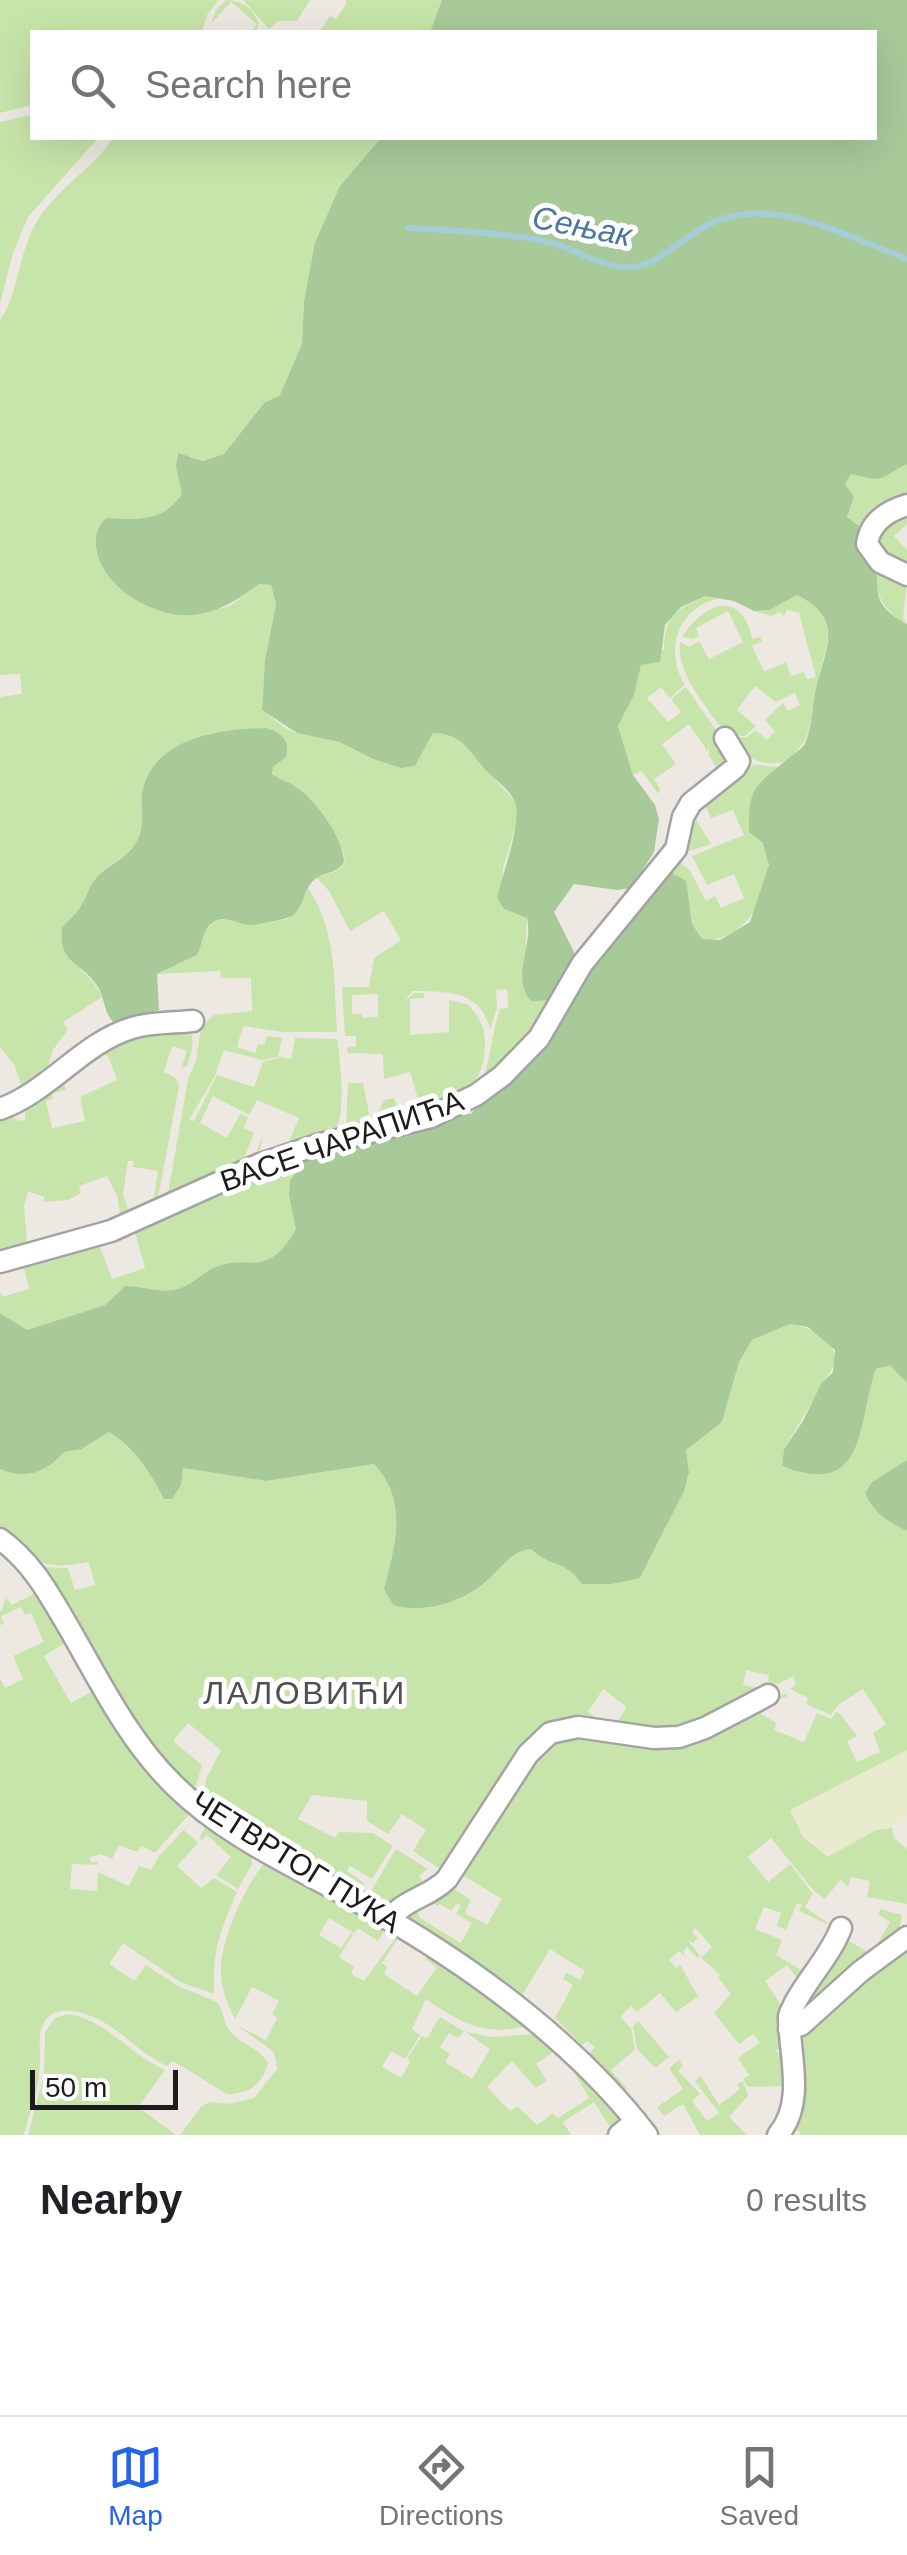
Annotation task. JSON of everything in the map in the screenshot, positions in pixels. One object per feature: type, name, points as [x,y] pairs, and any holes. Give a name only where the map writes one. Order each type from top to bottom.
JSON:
[{"type":"street","points":[[907,505],[879,518],[869,532],[867,544],[880,562],[907,576]]},
{"type":"street","name":"ВАСЕ ЧАРАПИЋА","points":[[0,1262],[112,1231],[260,1164],[317,1145],[431,1117],[476,1095],[502,1076],[539,1038],[582,964],[676,850],[690,803],[735,768],[739,761],[725,738]]},
{"type":"street","points":[[0,1109],[28,1097],[82,1056],[126,1030],[194,1022]]},
{"type":"street","name":"ЧЕТВРТОГ ПУКА","points":[[0,1539],[32,1567],[130,1731],[174,1786],[229,1828],[390,1920],[527,2014],[587,2068],[642,2128]]},
{"type":"street","points":[[390,1920],[400,1906],[430,1893],[447,1878],[528,1754],[550,1733],[578,1728],[654,1738],[679,1737],[768,1695]]},
{"type":"street","points":[[778,2135],[793,2105],[789,2029],[792,2005],[821,1968],[842,1928]]},
{"type":"street","points":[[789,2029],[801,2025],[860,1971],[907,1937]]},
{"type":"street","points":[[619,2135],[642,2128]]},
{"type":"green space","points":[[0,0],[218,0],[203,30],[30,30],[30,106],[0,113]]},
{"type":"green space","points":[[226,0],[242,4],[259,23],[257,30],[252,30],[257,24],[231,2],[211,24],[216,10]]},
{"type":"green space","points":[[243,0],[310,0],[297,21],[278,21],[269,29]]},
{"type":"green space","points":[[442,0],[431,30],[320,30],[330,16],[336,19],[347,2]]},
{"type":"green space","points":[[442,0],[907,0],[907,464],[881,478],[851,474],[845,484],[854,496],[847,517],[860,527],[875,568],[880,600],[893,616],[907,624],[907,1383],[890,1365],[876,1369],[854,1450],[845,1464],[830,1473],[810,1474],[782,1466],[784,1449],[821,1384],[833,1372],[835,1350],[808,1327],[790,1324],[752,1340],[739,1362],[722,1422],[686,1450],[689,1473],[684,1491],[640,1578],[612,1584],[582,1584],[569,1570],[531,1549],[510,1558],[482,1585],[462,1597],[415,1608],[393,1605],[384,1589],[395,1540],[395,1508],[385,1478],[374,1464],[266,1481],[183,1468],[181,1485],[172,1499],[164,1499],[141,1461],[109,1432],[82,1449],[64,1452],[35,1472],[18,1474],[0,1469],[0,1313],[27,1330],[105,1305],[125,1286],[173,1290],[222,1265],[264,1261],[274,1256],[296,1229],[290,1181],[311,1152],[462,1112],[471,1114],[662,876],[672,873],[686,881],[692,924],[702,939],[720,940],[750,922],[769,865],[762,842],[749,832],[750,805],[762,781],[805,743],[827,648],[827,625],[812,605],[797,595],[770,610],[754,611],[734,601],[705,596],[681,607],[665,625],[660,662],[641,665],[634,695],[618,726],[633,775],[655,805],[659,819],[654,852],[631,888],[574,884],[554,912],[578,960],[555,1000],[531,1001],[522,981],[527,918],[504,909],[497,898],[516,820],[514,800],[507,790],[467,747],[450,736],[433,733],[415,766],[401,768],[340,742],[297,733],[262,710],[265,660],[276,604],[271,585],[259,584],[230,603],[197,615],[160,611],[123,591],[105,571],[96,546],[98,531],[106,518],[149,517],[166,510],[182,494],[176,467],[178,453],[203,461],[224,454],[264,403],[280,395],[302,344],[304,302],[315,243],[340,186],[379,140],[877,140],[877,30],[431,30]]},
{"type":"green space","points":[[30,115],[30,140],[96,140],[28,217],[13,253],[0,304],[0,122]]},
{"type":"green space","points":[[111,140],[379,140],[340,186],[304,302],[302,344],[280,395],[264,403],[224,454],[202,461],[190,456],[176,467],[182,494],[166,510],[140,518],[107,518],[201,613],[230,606],[259,584],[271,585],[276,604],[265,660],[262,709],[281,725],[294,732],[335,740],[376,760],[405,767],[415,766],[433,733],[450,734],[467,744],[515,801],[518,819],[503,868],[504,909],[527,917],[526,946],[555,1000],[546,1017],[480,1087],[500,1009],[508,1008],[507,989],[496,990],[497,1008],[490,1029],[478,1006],[460,995],[412,991],[405,1002],[414,993],[424,993],[424,998],[410,999],[410,1035],[449,1032],[449,1000],[467,1004],[484,1034],[482,1067],[461,1095],[445,1104],[371,1126],[384,1100],[394,1098],[400,1115],[421,1109],[410,1072],[384,1079],[383,1054],[348,1053],[347,1048],[356,1046],[356,1036],[345,1036],[342,987],[369,987],[374,958],[401,940],[384,911],[350,931],[329,891],[317,878],[342,866],[342,850],[312,801],[274,777],[271,770],[275,765],[246,729],[182,745],[167,753],[147,776],[138,840],[103,871],[81,907],[62,928],[65,950],[102,997],[63,1022],[68,1029],[53,1050],[45,1075],[22,1088],[15,1066],[0,1047],[0,697],[22,694],[20,674],[0,675],[0,320],[35,225],[52,201]],"holes":[[[378,994],[378,1017],[362,1018],[361,1014],[352,1014],[352,995]]]},
{"type":"green space","points":[[907,464],[907,500],[860,527],[850,520],[846,512],[854,496],[845,484],[851,474]]},
{"type":"green space","points":[[907,509],[907,524],[894,536],[907,550],[907,571],[886,560],[873,538]]},
{"type":"green space","points":[[873,560],[907,580],[903,619],[907,624],[890,612],[880,598]]},
{"type":"green space","points":[[797,595],[813,605],[827,627],[811,723],[806,739],[785,762],[761,762],[749,756],[735,737],[746,737],[756,730],[767,740],[775,731],[765,720],[783,703],[788,711],[800,705],[795,693],[776,702],[755,686],[737,710],[756,726],[745,736],[734,735],[729,727],[725,733],[688,679],[680,642],[689,647],[699,641],[709,659],[743,642],[728,611],[696,628],[699,636],[682,637],[709,610],[727,606],[743,616],[753,639],[760,637],[762,641],[752,646],[764,672],[786,662],[791,676],[804,672],[807,679],[816,677],[799,613],[787,610],[784,616],[780,612],[771,616],[754,611],[770,610]]},
{"type":"green space","points":[[705,596],[719,598],[693,611],[678,632],[675,645],[685,685],[670,698],[661,687],[647,698],[668,722],[681,712],[671,699],[686,687],[734,756],[720,772],[709,756],[709,739],[708,752],[689,724],[662,744],[676,764],[654,779],[660,789],[658,794],[642,771],[633,775],[618,726],[634,695],[641,665],[664,649],[667,628],[674,615]]},
{"type":"green space","points":[[266,728],[280,735],[287,746],[286,757],[273,767],[272,774],[314,803],[335,833],[344,862],[312,882],[299,908],[289,917],[254,925],[225,919],[214,922],[197,955],[157,974],[159,1010],[122,1024],[114,1023],[98,987],[64,949],[62,928],[97,877],[137,841],[143,788],[162,757],[193,739]]},
{"type":"green space","points":[[755,765],[779,767],[758,785],[761,840],[768,865],[766,883],[756,908],[739,928],[716,939],[702,940],[692,924],[690,909],[662,876],[681,863],[690,871],[706,901],[715,896],[721,908],[744,898],[734,874],[707,885],[692,856],[744,835],[733,810],[711,818],[705,805],[690,812],[743,769]]},
{"type":"green space","points":[[695,818],[711,844],[689,851],[688,830]]},
{"type":"green space","points":[[308,888],[329,939],[337,1032],[283,1032],[243,1026],[237,1047],[255,1053],[267,1036],[282,1038],[278,1057],[262,1060],[224,1050],[214,1078],[189,1120],[194,1121],[217,1075],[254,1087],[263,1062],[281,1057],[291,1059],[295,1038],[337,1039],[342,1089],[340,1116],[337,1126],[326,1137],[271,1154],[287,1146],[299,1118],[257,1100],[249,1115],[213,1096],[200,1123],[227,1138],[240,1114],[248,1117],[244,1128],[254,1133],[245,1156],[253,1160],[163,1205],[201,1027],[214,1015],[252,1011],[251,978],[221,978],[220,971],[157,974],[197,955],[213,922],[226,919],[254,925],[288,919],[299,909]]},
{"type":"green space","points":[[176,1026],[189,1029],[192,1048],[187,1066],[181,1069],[187,1051],[172,1046],[164,1072],[175,1077],[179,1086],[158,1198],[153,1201],[158,1171],[133,1167],[134,1161],[128,1161],[123,1195],[131,1216],[121,1220],[117,1195],[107,1176],[79,1186],[81,1193],[68,1200],[44,1202],[44,1197],[28,1191],[24,1206],[27,1242],[32,1245],[0,1254],[0,1115],[25,1120],[26,1105],[63,1080],[66,1090],[52,1093],[53,1099],[46,1101],[52,1128],[85,1121],[80,1097],[117,1080],[108,1056],[98,1049],[127,1035],[174,1033]]},
{"type":"green space","points":[[348,1083],[363,1083],[369,1113],[361,1125],[346,1130]]},
{"type":"green space","points":[[311,1152],[289,1195],[297,1229],[275,1256],[265,1261],[222,1265],[173,1290],[125,1286],[105,1305],[27,1330],[0,1313],[0,1292],[2,1297],[29,1289],[22,1260],[125,1232],[127,1238],[100,1247],[112,1279],[145,1268],[134,1229]]},
{"type":"green space","points":[[790,1324],[807,1328],[827,1340],[836,1362],[784,1449],[782,1466],[810,1474],[830,1473],[845,1464],[861,1432],[876,1369],[890,1364],[907,1383],[907,1460],[872,1482],[865,1493],[882,1516],[907,1531],[907,1750],[790,1810],[803,1837],[828,1857],[876,1830],[892,1828],[894,1838],[907,1849],[907,1904],[867,1897],[870,1881],[851,1877],[848,1887],[841,1879],[825,1899],[771,1838],[748,1857],[768,1882],[790,1864],[813,1894],[805,1907],[835,1928],[799,1911],[802,1905],[797,1903],[786,1930],[777,1926],[781,1913],[764,1907],[755,1929],[782,1940],[776,1955],[808,1974],[786,1999],[784,1996],[799,1981],[787,1965],[765,1981],[784,2010],[784,2047],[776,2050],[784,2052],[787,2086],[748,2087],[743,2079],[749,2075],[738,2058],[760,2043],[753,2034],[739,2044],[714,2013],[731,1994],[720,1975],[701,1958],[712,1947],[695,1928],[692,1932],[698,1938],[693,1943],[687,1939],[700,1956],[697,1958],[687,1947],[683,1952],[687,1958],[679,1951],[669,1960],[676,1968],[680,1965],[699,1996],[676,2012],[660,1993],[637,2012],[631,2006],[620,2017],[631,2028],[635,2050],[611,2070],[627,2089],[620,2093],[586,2057],[595,2047],[587,2041],[582,2045],[555,2018],[573,1985],[563,1979],[566,1972],[580,1980],[585,1971],[550,1949],[520,1999],[399,1912],[429,1898],[415,1906],[420,1918],[461,1943],[472,1923],[456,1914],[461,1906],[457,1903],[451,1911],[437,1906],[430,1898],[460,1875],[450,1886],[471,1900],[465,1913],[487,1925],[502,1899],[462,1875],[460,1866],[526,1763],[554,1737],[582,1731],[649,1741],[682,1740],[701,1734],[759,1701],[786,1694],[766,1703],[761,1714],[776,1723],[774,1730],[804,1742],[817,1713],[831,1719],[836,1712],[857,1736],[847,1741],[857,1762],[880,1752],[873,1733],[886,1724],[863,1689],[837,1706],[831,1715],[806,1704],[808,1698],[790,1689],[796,1685],[793,1676],[778,1684],[768,1682],[769,1675],[746,1670],[743,1685],[767,1690],[694,1728],[661,1734],[613,1729],[627,1707],[603,1689],[588,1712],[608,1728],[566,1727],[548,1733],[529,1747],[446,1873],[413,1851],[426,1830],[402,1814],[388,1834],[367,1821],[367,1801],[312,1795],[298,1819],[335,1838],[339,1832],[373,1833],[393,1846],[372,1879],[350,1866],[347,1871],[364,1883],[361,1893],[249,1831],[231,1802],[204,1796],[206,1779],[221,1750],[188,1723],[173,1741],[202,1765],[195,1789],[177,1777],[135,1724],[42,1567],[68,1568],[75,1590],[95,1585],[89,1562],[47,1564],[0,1530],[0,1469],[18,1474],[35,1472],[64,1452],[83,1449],[109,1432],[141,1461],[164,1499],[172,1499],[183,1468],[266,1481],[374,1464],[385,1478],[395,1508],[395,1540],[384,1589],[393,1605],[416,1608],[451,1602],[483,1585],[516,1554],[531,1549],[569,1570],[582,1584],[612,1584],[640,1577],[687,1480],[686,1449],[722,1422],[739,1362],[752,1340]]},
{"type":"green space","points":[[907,1460],[907,1531],[882,1516],[865,1493],[872,1482]]},
{"type":"green space","points":[[37,1592],[67,1642],[44,1656],[71,1703],[95,1690],[192,1811],[155,1853],[141,1846],[137,1852],[119,1845],[112,1859],[101,1854],[90,1857],[98,1865],[72,1864],[70,1889],[97,1891],[98,1872],[129,1886],[139,1866],[151,1870],[159,1856],[197,1816],[184,1830],[198,1843],[177,1866],[201,1888],[214,1878],[237,1892],[218,1942],[214,1994],[180,1982],[123,1943],[109,1964],[134,1981],[146,1965],[178,1986],[217,2002],[230,2031],[268,2063],[253,2087],[227,2094],[173,2061],[167,2066],[158,2061],[94,2018],[57,2012],[43,2024],[40,2035],[38,2082],[24,2135],[0,2135],[0,1679],[5,1688],[23,1679],[13,1656],[44,1642],[31,1613],[25,1615],[21,1607],[1,1616],[4,1624],[0,1625],[0,1613],[6,1598],[12,1605]]},
{"type":"green space","points":[[907,1750],[907,1817],[892,1828],[876,1830],[828,1857],[803,1837],[790,1810]]},
{"type":"green space","points":[[208,1824],[251,1854],[252,1864],[238,1889],[216,1875],[231,1857],[207,1835],[201,1841]]},
{"type":"green space","points":[[396,1849],[428,1869],[419,1876],[424,1884],[387,1908],[368,1896]]},
{"type":"green space","points":[[265,1863],[278,1866],[385,1929],[378,1941],[358,1928],[354,1933],[329,1918],[319,1935],[341,1948],[353,1934],[339,1957],[354,1967],[351,1974],[364,1981],[397,1936],[382,1963],[387,1967],[384,1974],[417,1996],[437,1967],[425,1959],[427,1956],[526,2026],[484,2028],[426,1999],[412,2029],[420,2035],[405,2059],[391,2051],[382,2067],[401,2078],[410,2062],[407,2059],[440,2017],[464,2031],[459,2038],[449,2033],[440,2047],[450,2054],[445,2062],[472,2079],[490,2049],[466,2032],[491,2037],[536,2034],[556,2050],[536,2064],[547,2081],[536,2088],[512,2061],[487,2087],[510,2111],[517,2106],[537,2125],[553,2113],[558,2118],[589,2098],[572,2069],[620,2121],[610,2127],[594,2102],[563,2122],[571,2135],[180,2135],[201,2107],[209,2102],[228,2104],[254,2098],[277,2069],[274,2052],[236,2025],[266,2040],[277,2018],[272,2014],[279,2001],[252,1987],[235,2019],[221,1979],[224,1947],[235,1915]]},
{"type":"green space","points":[[881,1909],[902,1915],[900,1926],[906,1933],[818,1999],[809,1992],[849,1927],[854,1930],[848,1941],[872,1954],[890,1922],[878,1914]]},
{"type":"green space","points":[[907,1942],[907,2135],[800,2135],[800,2131],[790,2130],[799,2045],[805,2030]]},
{"type":"green space","points":[[68,2014],[95,2023],[165,2070],[138,2107],[176,2135],[28,2135],[44,2076],[45,2032],[55,2018]]},
{"type":"green space","points":[[638,2021],[669,2057],[655,2068],[637,2049],[633,2027]]},
{"type":"green space","points":[[679,2060],[683,2066],[678,2071],[700,2094],[692,2101],[707,2121],[719,2113],[695,2081],[701,2076],[719,2105],[740,2089],[737,2084],[743,2081],[748,2096],[729,2117],[747,2135],[700,2135],[683,2104],[664,2116],[657,2107],[683,2089],[669,2068]]},
{"type":"waterway","name":"Сењак","points":[[408,228],[545,241],[610,265],[632,267],[661,257],[704,227],[729,217],[781,215],[832,229],[907,259]]},
{"type":"district","name":"ЛАЛОВИЋИ","points":[[305,1693]]}]
